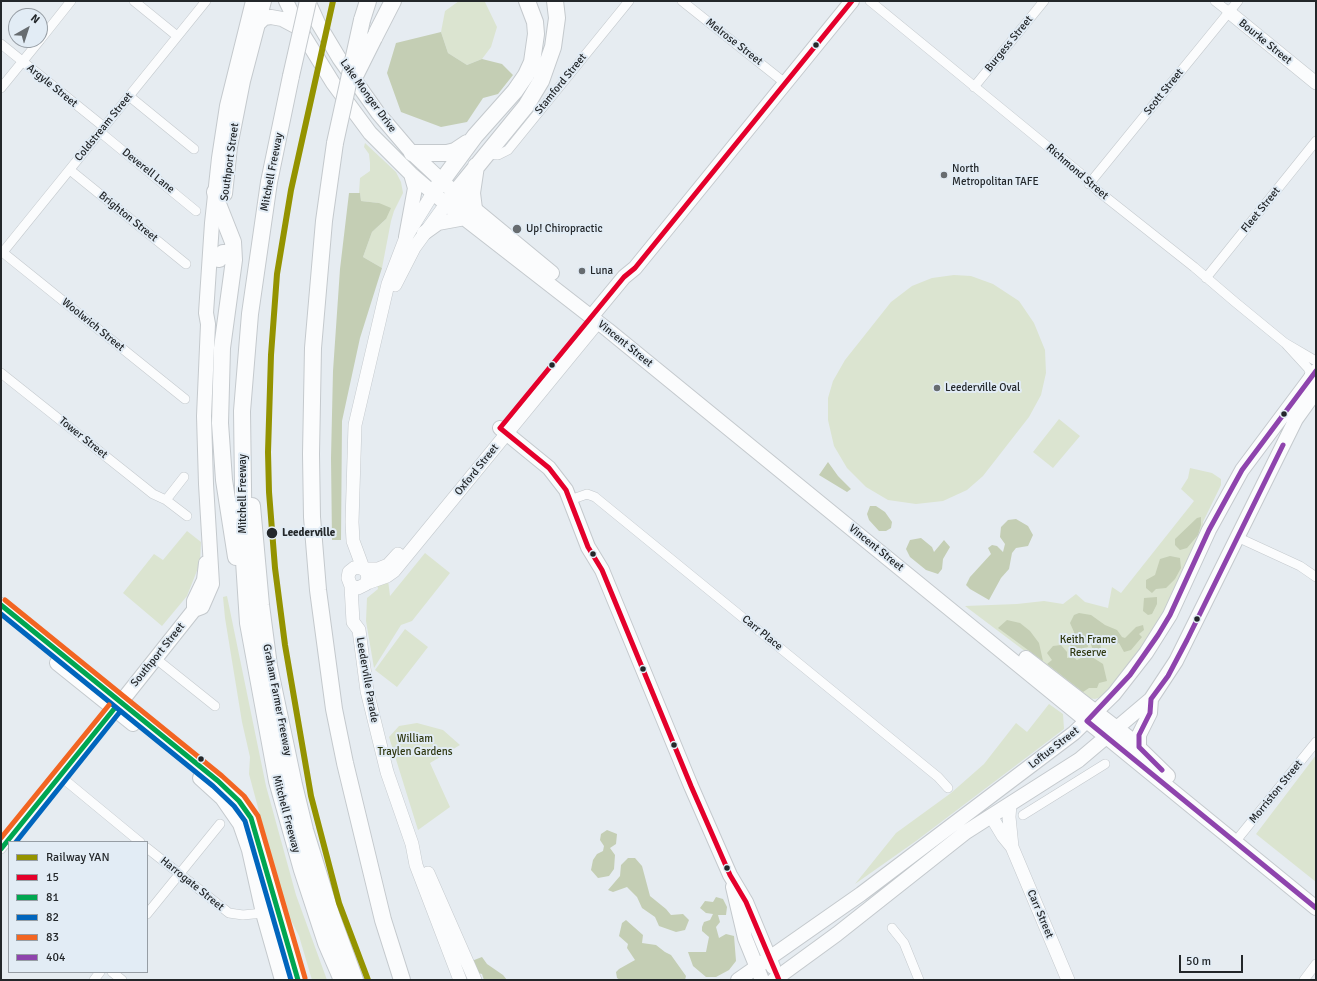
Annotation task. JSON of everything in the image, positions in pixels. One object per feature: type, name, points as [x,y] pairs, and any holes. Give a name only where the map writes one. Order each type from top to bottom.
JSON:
[{"type":"highway","name":"Mitchell Freeway","points":[[308,1],[269,182],[250,314],[242,411],[242,522],[248,623],[277,781],[296,854],[326,942],[342,980]]},
{"type":"highway","points":[[368,1],[362,20],[344,97],[335,143],[324,220],[313,348],[311,454],[312,517],[318,590],[340,740],[365,853],[383,920],[402,980]]},
{"type":"highway","points":[[344,97],[393,1]]},
{"type":"highway","points":[[437,187],[475,136],[515,91],[532,62],[536,34],[535,22],[527,1]]},
{"type":"highway","points":[[450,198],[526,106],[541,81],[553,47],[557,18],[555,1]]},
{"type":"highway","points":[[412,153],[447,153],[455,151],[475,136]]},
{"type":"highway","points":[[470,214],[472,193],[482,160]]},
{"type":"highway","points":[[215,192],[222,216],[233,242],[226,259],[220,423],[224,480],[230,526],[248,623]]},
{"type":"highway","name":"Graham Farmer Freeway","points":[[242,411],[261,606],[269,666],[305,830],[332,918],[355,980]]},
{"type":"main road","name":"Southport Street","points":[[117,706],[194,610],[202,607],[212,584],[204,416],[208,324],[206,312],[215,192],[228,98],[253,1]]},
{"type":"main road","name":"Southport Street","points":[[222,216],[230,147],[256,26],[264,1]]},
{"type":"main road","name":"Lake Monger Drive","points":[[286,1],[299,28],[333,83],[370,134],[411,174],[437,187]]},
{"type":"main road","name":"Lake Monger Drive","points":[[308,1],[318,23],[339,58],[378,113],[412,153],[437,187]]},
{"type":"main road","name":"Oxford Street","points":[[359,569],[378,569],[388,565],[599,319],[624,277],[635,268],[852,1]]},
{"type":"main road","name":"Bourke Street","points":[[1229,12],[1316,83]]},
{"type":"main road","points":[[256,26],[264,18],[277,17],[299,28]]},
{"type":"main road","points":[[406,237],[415,188],[411,174]]},
{"type":"main road","points":[[359,569],[348,578],[361,585],[368,577],[350,559],[353,541],[352,522],[355,426],[388,284],[406,237],[437,187]]},
{"type":"main road","name":"Vincent Street","points":[[437,187],[1022,667],[1112,733],[1238,839],[1316,896]]},
{"type":"main road","points":[[378,323],[394,286],[424,233],[450,198]]},
{"type":"main road","points":[[424,233],[438,223],[470,214]]},
{"type":"main road","name":"Southport Street","points":[[208,324],[214,313],[226,259]]},
{"type":"main road","name":"Vincent Street","points":[[599,319],[965,610],[1091,717]]},
{"type":"main road","name":"Loftus Street","points":[[738,980],[759,974],[770,958],[888,873],[1074,733],[1091,717],[1130,675],[1158,635],[1170,615],[1209,530],[1242,470],[1313,382]]},
{"type":"main road","name":"Loftus Street","points":[[777,979],[878,903],[966,832],[1056,776],[1112,733],[1151,699],[1168,676],[1179,656],[1296,420],[1313,382]]},
{"type":"main road","points":[[505,428],[553,463],[565,476],[573,499],[600,554],[602,570],[691,786],[730,875],[746,902],[770,958],[777,979]]},
{"type":"main road","name":"Oxford Street","points":[[361,585],[387,576],[394,571],[505,428]]},
{"type":"main road","name":"Leederville Parade","points":[[361,585],[353,622],[358,630],[367,691],[373,717],[387,772],[412,844],[416,865],[460,980]]},
{"type":"main road","points":[[2,612],[117,706],[222,798],[244,834],[263,913],[282,980]]},
{"type":"main road","points":[[1139,747],[1139,735],[1150,713],[1151,699]]},
{"type":"main road","points":[[117,706],[218,781],[239,801],[246,810],[251,818],[298,980]]},
{"type":"main road","name":"Vincent Street","points":[[1112,733],[1139,747],[1178,785],[1316,908]]},
{"type":"main road","name":"Carr Street","points":[[1010,804],[1009,817],[1012,847]]},
{"type":"main road","name":"Carr Street","points":[[991,816],[1003,836],[1012,847],[1068,980]]},
{"type":"main road","name":"Leederville Parade","points":[[412,844],[424,863],[475,980]]},
{"type":"main road","points":[[730,875],[745,938],[759,974]]},
{"type":"street","points":[[48,30],[71,1]]},
{"type":"street","points":[[134,1],[177,36]]},
{"type":"street","name":"Coldstream Street","points":[[2,252],[206,1]]},
{"type":"street","name":"Stamford Street","points":[[482,160],[505,152],[629,1]]},
{"type":"street","name":"Melrose Street","points":[[682,1],[785,83]]},
{"type":"street","name":"Richmond Street","points":[[870,1],[1080,173],[1090,184],[1194,267],[1285,343],[1316,361]]},
{"type":"street","name":"Burgess Street","points":[[974,87],[1044,1]]},
{"type":"street","name":"Bourke Street","points":[[1215,1],[1229,12]]},
{"type":"street","name":"Scott Street","points":[[1090,184],[1238,1]]},
{"type":"street","name":"Argyle Street","points":[[1,44],[23,61],[102,130]]},
{"type":"street","points":[[1,88],[34,48]]},
{"type":"street","points":[[129,96],[194,149]]},
{"type":"street","name":"Deverell Lane","points":[[102,130],[196,211]]},
{"type":"street","name":"Fleet Street","points":[[1206,278],[1316,141]]},
{"type":"street","name":"Brighton Street","points":[[70,170],[186,264]]},
{"type":"street","name":"Woolwich Street","points":[[2,252],[185,399]]},
{"type":"street","name":"Richmond Street","points":[[1285,343],[1308,368],[1313,382]]},
{"type":"street","name":"Tower Street","points":[[1,373],[153,494],[166,500],[187,516]]},
{"type":"street","points":[[166,500],[184,477]]},
{"type":"street","name":"Carr Place","points":[[573,499],[588,494],[595,497],[938,777],[948,788]]},
{"type":"street","points":[[1237,537],[1300,566],[1316,577]]},
{"type":"street","points":[[155,658],[215,706]]},
{"type":"street","name":"Southport Street","points":[[1,849],[117,706]]},
{"type":"street","name":"Morriston Street","points":[[1238,839],[1316,742]]},
{"type":"street","points":[[1023,815],[1105,764]]},
{"type":"street","points":[[60,776],[139,841]]},
{"type":"street","points":[[1056,776],[1064,789]]},
{"type":"street","points":[[148,913],[220,824]]},
{"type":"street","name":"Harrogate Street","points":[[148,849],[229,913],[243,915],[263,913]]},
{"type":"street","points":[[892,928],[904,943],[919,980]]},
{"type":"street","points":[[1304,980],[1316,964]]},
{"type":"street","points":[[113,973],[122,980]]},
{"type":"green space","points":[[459,1],[485,2],[497,27],[491,47],[482,59],[467,65],[448,53],[441,32],[445,11]]},
{"type":"green space","points":[[441,32],[448,53],[467,65],[482,59],[502,64],[513,75],[498,94],[483,98],[467,122],[441,127],[401,112],[387,73],[396,43]]},
{"type":"green space","points":[[365,143],[396,172],[401,182],[403,193],[391,221],[382,268],[363,257],[372,232],[386,219],[379,203],[361,201],[359,193],[360,178],[370,171],[369,154],[364,147]]},
{"type":"green space","points":[[349,193],[360,193],[361,201],[379,203],[391,208],[386,219],[372,232],[363,257],[382,268],[360,338],[342,421],[341,540],[332,540],[331,458],[333,371],[340,269]]},
{"type":"green space","name":"Leederville Oval","points":[[954,275],[971,276],[993,284],[1019,301],[1034,323],[1045,350],[1046,373],[1041,395],[1029,417],[983,476],[967,490],[943,501],[916,504],[888,500],[866,487],[847,468],[834,446],[828,420],[828,398],[833,381],[845,360],[891,302],[912,286],[932,278]]},
{"type":"green space","points":[[1059,419],[1080,436],[1053,468],[1033,452]]},
{"type":"green space","points":[[828,462],[838,476],[851,489],[847,492],[819,475]]},
{"type":"green space","name":"Keith Frame Reserve","points":[[1190,468],[1212,473],[1221,479],[1221,485],[1203,522],[1204,526],[1166,609],[1145,643],[1122,674],[1101,697],[1095,699],[1087,698],[965,606],[1017,604],[1044,601],[1063,604],[1076,594],[1085,602],[1108,608],[1112,587],[1121,593],[1194,501],[1181,489],[1188,478]]},
{"type":"green space","points":[[870,506],[876,506],[885,512],[892,522],[891,528],[886,531],[879,531],[869,520],[867,514]]},
{"type":"green space","points":[[1201,517],[1201,525],[1198,535],[1187,548],[1180,550],[1175,545],[1175,539],[1197,518]]},
{"type":"green space","points":[[1016,519],[1028,526],[1033,535],[1028,546],[1016,548],[1012,553],[1009,569],[1001,578],[989,600],[966,585],[970,577],[991,554],[988,548],[992,545],[997,546],[1003,552],[1005,544],[1000,537],[1001,527],[1008,520]]},
{"type":"green space","points":[[187,531],[201,542],[200,563],[187,596],[162,626],[123,593],[154,554],[163,560]]},
{"type":"green space","points":[[921,538],[932,547],[934,552],[944,540],[950,547],[943,559],[942,569],[938,574],[926,570],[910,557],[906,549],[910,540]]},
{"type":"green space","points":[[425,553],[450,573],[412,621],[401,625],[374,668],[366,621],[367,598],[378,589],[377,583],[388,580],[390,596]]},
{"type":"green space","points":[[1170,556],[1180,558],[1181,568],[1175,579],[1166,588],[1156,589],[1152,593],[1146,588],[1146,580],[1155,575],[1160,559]]},
{"type":"green space","points":[[227,596],[266,786],[296,895],[327,980],[312,980],[299,936],[287,912],[279,886],[249,774],[250,757],[242,722],[225,618],[223,597]]},
{"type":"green space","points":[[1157,597],[1157,604],[1152,614],[1148,615],[1143,611],[1144,598]]},
{"type":"green space","points":[[1079,613],[1091,615],[1105,625],[1117,630],[1122,637],[1125,638],[1136,627],[1143,625],[1144,630],[1139,634],[1142,637],[1131,650],[1124,652],[1119,643],[1114,645],[1100,642],[1101,648],[1098,652],[1093,650],[1090,642],[1087,641],[1088,647],[1075,650],[1070,645],[1069,638],[1073,636],[1074,632],[1070,623],[1074,615]]},
{"type":"green space","points":[[1007,620],[1020,623],[1030,631],[1039,643],[1043,661],[998,628]]},
{"type":"green space","points":[[405,629],[428,647],[397,687],[375,670]]},
{"type":"green space","points":[[1061,645],[1067,652],[1067,658],[1073,657],[1077,660],[1083,657],[1092,657],[1103,664],[1107,681],[1099,683],[1097,688],[1089,688],[1083,692],[1047,664],[1052,660],[1047,653],[1053,646]]},
{"type":"green space","points":[[1049,704],[1063,714],[1064,729],[916,841],[855,884],[896,833],[951,793],[984,764],[1016,723],[1027,732]]},
{"type":"green space","name":"William Traylen Gardens","points":[[417,723],[443,730],[460,745],[430,763],[450,807],[418,830],[389,737],[399,726]]},
{"type":"green space","points":[[1316,755],[1316,882],[1256,834]]},
{"type":"green space","points":[[607,830],[617,834],[616,844],[610,848],[615,855],[614,869],[609,876],[598,878],[591,870],[593,860],[597,854],[603,851],[604,846],[600,840],[601,834]]},
{"type":"green space","points":[[628,858],[635,858],[642,866],[650,896],[671,915],[683,914],[689,920],[685,930],[676,932],[659,926],[655,917],[642,908],[637,897],[627,887],[613,892],[608,890],[620,876],[621,865]]},
{"type":"green space","points":[[716,897],[723,899],[727,907],[726,915],[718,915],[720,922],[716,927],[719,938],[726,934],[734,936],[736,961],[729,970],[716,977],[706,977],[693,966],[688,952],[706,952],[709,937],[702,931],[702,927],[704,922],[710,920],[713,914],[706,913],[700,908],[705,901],[713,902]]},
{"type":"green space","points":[[626,920],[643,935],[642,943],[656,945],[671,955],[686,976],[685,980],[620,980],[617,978],[616,972],[619,969],[635,960],[627,948],[628,944],[619,936],[622,923]]},
{"type":"green space","points":[[482,957],[487,964],[503,975],[507,980],[484,980],[482,974],[470,971],[469,962]]},
{"type":"rail line","name":"YAN","points":[[333,1],[291,190],[277,274],[271,355],[268,452],[269,492],[275,568],[285,645],[311,796],[339,903],[368,980]]},
{"type":"transit line","name":"15","points":[[779,980],[746,902],[730,875],[691,786],[602,570],[588,547],[566,490],[549,468],[500,428],[624,277],[635,268],[852,1]]},
{"type":"transit line","name":"404","points":[[1316,371],[1242,470],[1209,530],[1170,615],[1158,635],[1130,675],[1087,721],[1316,908]]},
{"type":"transit line","name":"404","points":[[1162,770],[1139,747],[1139,735],[1150,713],[1151,699],[1168,676],[1187,640],[1283,445]]},
{"type":"transit line","name":"83","points":[[5,600],[222,776],[244,796],[258,816],[305,978]]},
{"type":"transit line","name":"81","points":[[1,605],[218,781],[239,801],[251,818],[298,980]]},
{"type":"transit line","name":"82","points":[[1,614],[213,786],[234,806],[245,821],[291,980]]},
{"type":"transit line","name":"83","points":[[1,838],[109,705]]},
{"type":"transit line","name":"81","points":[[1,849],[114,709]]},
{"type":"transit line","name":"82","points":[[17,841],[119,713]]},
{"type":"place","name":"North Metropolitan TAFE","points":[[944,175]]},
{"type":"place","name":"Up! Chiropractic","points":[[517,229]]},
{"type":"place","name":"Luna","points":[[582,271]]},
{"type":"place","name":"Leederville Oval","points":[[937,388]]},
{"type":"place","name":"Leederville","points":[[272,533]]}]
